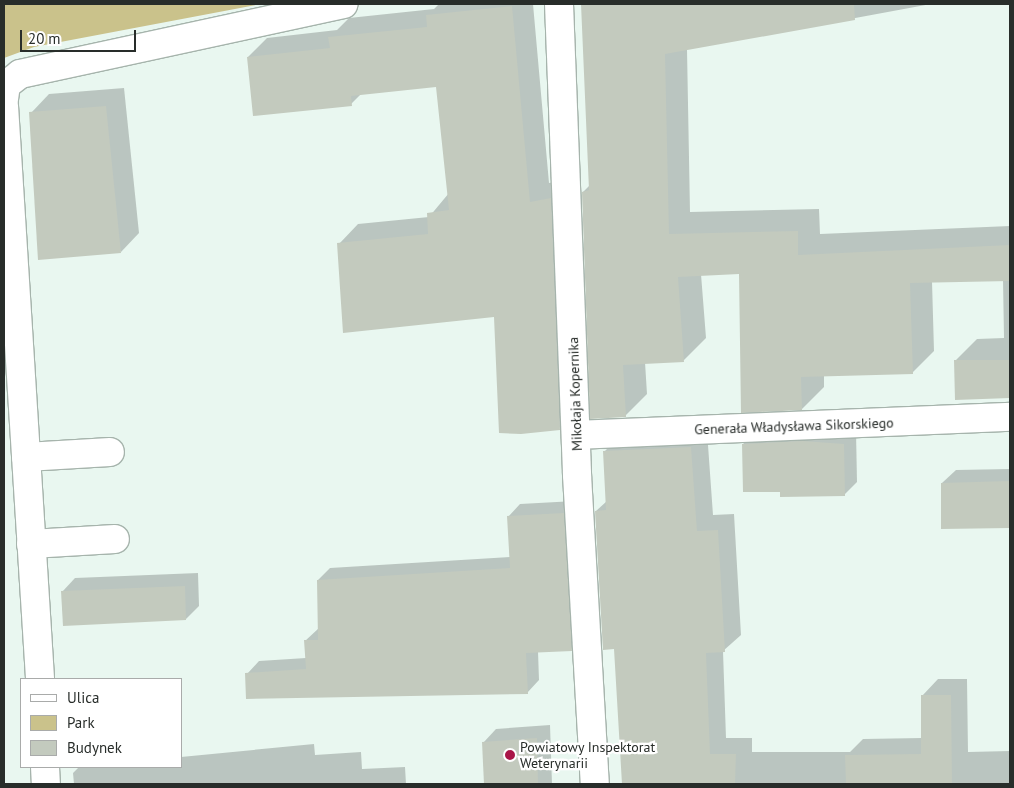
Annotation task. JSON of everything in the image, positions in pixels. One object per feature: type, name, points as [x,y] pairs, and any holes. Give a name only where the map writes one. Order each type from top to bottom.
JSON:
[{"type":"street","points":[[40,678],[5,96],[20,74],[93,56],[344,4]]},
{"type":"street","name":"Mikołaja Kopernika","points":[[559,4],[577,435],[595,784]]},
{"type":"street","name":"Generała Władysława Sikorskiego","points":[[577,435],[1010,417]]},
{"type":"street","points":[[26,456],[110,452]]},
{"type":"street","points":[[31,544],[115,539]]},
{"type":"street","points":[[45,768],[46,784]]},
{"type":"green space","points":[[4,4],[261,4],[34,47],[4,58]]},
{"type":"building","points":[[581,4],[854,4],[855,20],[665,54],[669,234],[798,231],[798,255],[1010,245],[1010,281],[910,283],[913,374],[801,377],[802,410],[741,413],[739,274],[678,277],[684,362],[623,365],[626,417],[590,419],[582,192],[589,190]]},
{"type":"building","points":[[512,6],[530,202],[551,198],[560,430],[521,434],[499,433],[494,317],[343,333],[337,243],[428,234],[427,213],[449,210],[436,87],[351,96],[352,106],[253,116],[247,57],[330,48],[328,37],[427,27],[426,15]]},
{"type":"building","points":[[106,106],[121,253],[38,260],[29,112]]},
{"type":"building","points":[[954,360],[1010,360],[1010,398],[955,400]]},
{"type":"building","points":[[803,441],[844,444],[845,496],[780,497],[780,492],[743,492],[742,444]]},
{"type":"building","points":[[691,447],[697,531],[718,530],[725,652],[706,653],[710,754],[736,754],[735,784],[622,784],[614,649],[603,650],[595,511],[606,510],[603,451]]},
{"type":"building","points":[[1010,481],[1010,528],[941,529],[941,483]]},
{"type":"building","points":[[564,513],[572,651],[526,653],[528,694],[246,699],[245,673],[306,669],[304,640],[318,640],[317,580],[510,568],[507,516]]},
{"type":"building","points":[[185,586],[186,620],[63,626],[61,591]]},
{"type":"building","points":[[921,695],[951,695],[952,784],[846,784],[845,755],[921,754]]},
{"type":"building","name":"Powiatowy Inspektorat Weterynarii","points":[[537,738],[538,784],[484,784],[482,742]]},
{"type":"place","name":"Powiatowy Inspektorat Weterynarii","points":[[510,755]]}]
